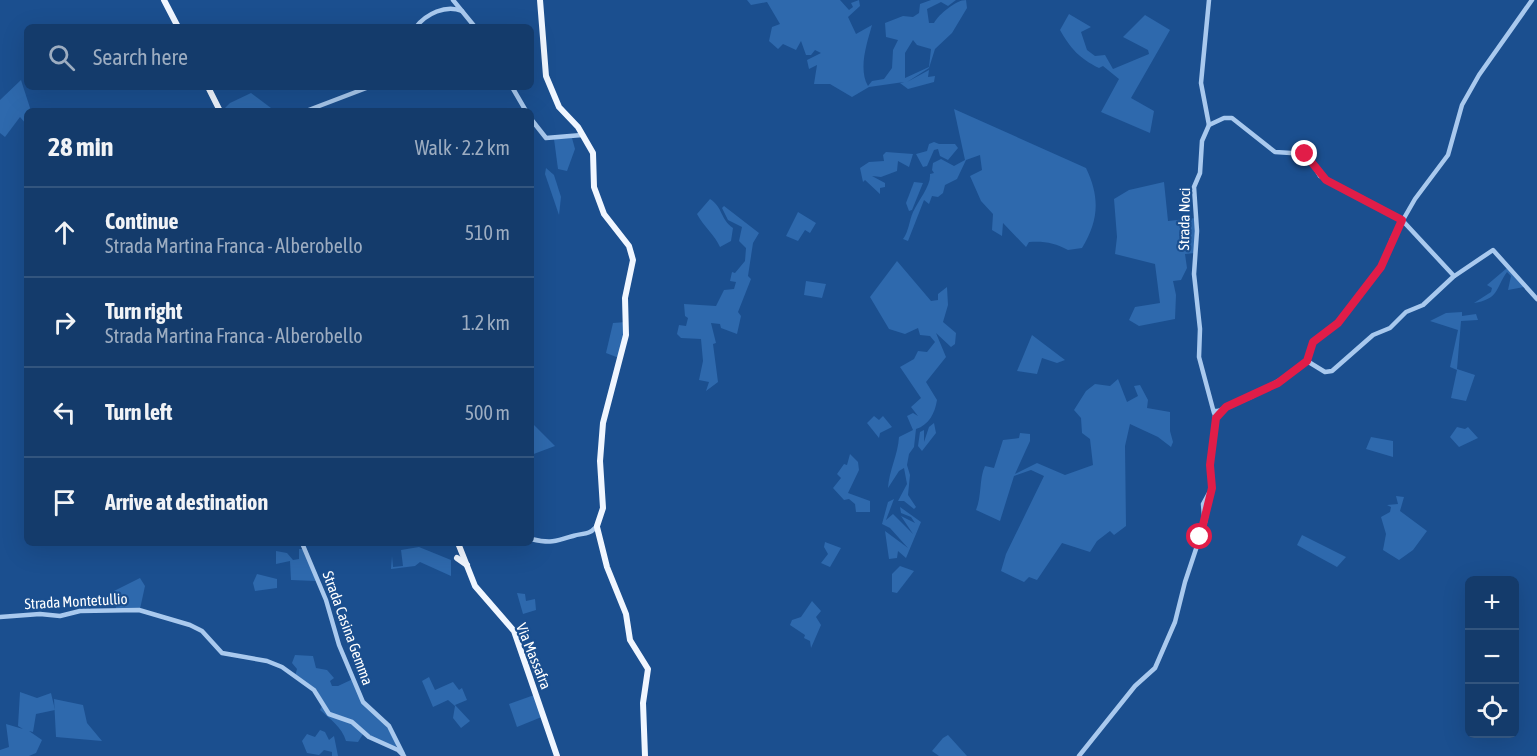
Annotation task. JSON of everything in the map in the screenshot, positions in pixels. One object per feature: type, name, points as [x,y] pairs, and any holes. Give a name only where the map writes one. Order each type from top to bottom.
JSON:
[{"type":"main road","points":[[164,0],[176,24]]},
{"type":"main road","points":[[540,0],[546,76],[561,111],[578,127],[592,153],[594,187],[604,214],[629,246],[633,260],[625,298],[626,334],[603,423],[600,461],[603,508],[596,528],[607,567],[626,614],[630,640],[648,669],[643,701],[645,756]]},
{"type":"main road","points":[[210,90],[218,108]]},
{"type":"main road","name":"Via Massafra","points":[[462,551],[480,592],[513,628],[557,756]]},
{"type":"street","name":"Strada Noci","points":[[1079,756],[1135,686],[1155,668],[1178,615],[1185,582],[1203,528],[1212,486],[1210,465],[1215,411],[1199,357],[1200,329],[1194,274],[1197,231],[1194,187],[1200,173],[1202,141],[1209,125],[1201,84],[1209,0]]},
{"type":"street","points":[[1215,411],[1278,383],[1307,361],[1313,342],[1338,323],[1381,267],[1402,220],[1423,186],[1448,155],[1462,105],[1479,75],[1532,0]]},
{"type":"street","points":[[443,10],[454,1],[473,24]]},
{"type":"street","points":[[419,24],[427,16],[443,10],[452,8],[462,10]]},
{"type":"street","points":[[314,108],[361,90]]},
{"type":"street","points":[[514,90],[524,108]]},
{"type":"street","points":[[1209,125],[1224,118],[1232,118],[1275,152],[1307,154],[1320,176],[1402,220],[1454,276]]},
{"type":"street","points":[[534,123],[546,138],[582,135]]},
{"type":"street","points":[[1307,361],[1325,372],[1332,371],[1373,335],[1390,328],[1406,312],[1423,304],[1454,276],[1493,249],[1537,299]]},
{"type":"street","points":[[1215,411],[1225,408]]},
{"type":"street","points":[[534,539],[562,542],[571,536],[591,533],[596,528]]},
{"type":"street","name":"Strada Casina Gemma","points":[[303,546],[326,600],[338,643],[363,702],[389,726],[398,748]]},
{"type":"street","name":"Strada Montetullio","points":[[0,617],[40,614],[60,616],[80,611],[139,610],[179,620],[202,631],[222,653],[267,661],[282,667],[314,690],[329,714],[352,722],[375,742],[398,748]]},
{"type":"street","points":[[398,748],[404,756]]},
{"type":"shaded area","points":[[747,0],[840,0],[849,10],[853,7],[851,3],[859,0],[860,6],[848,17],[856,34],[872,25],[864,64],[868,86],[872,81],[884,79],[892,68],[893,50],[898,40],[886,37],[885,23],[903,16],[913,17],[919,13],[920,4],[931,0],[956,0],[948,6],[941,2],[927,9],[929,23],[934,23],[957,2],[966,0],[967,8],[952,33],[935,49],[929,68],[907,82],[929,70],[928,77],[935,76],[934,82],[908,89],[900,83],[904,82],[869,87],[852,97],[830,84],[814,84],[817,65],[809,69],[807,60],[821,53],[815,50],[811,55],[806,55],[801,41],[796,50],[783,44],[778,49],[769,41],[772,27],[780,24],[767,2],[751,5]],"holes":[[[913,40],[917,45],[931,49],[929,67],[905,78],[905,53]]]},
{"type":"shaded area","points":[[1069,14],[1091,27],[1081,32],[1087,50],[1095,56],[1105,55],[1113,69],[1149,54],[1148,50],[1123,37],[1145,15],[1170,30],[1131,98],[1154,111],[1150,133],[1101,112],[1119,79],[1103,66],[1099,68],[1086,61],[1072,48],[1060,30]]},
{"type":"shaded area","points":[[21,80],[30,108],[24,108],[24,122],[20,117],[5,137],[0,133],[0,100]]},
{"type":"shaded area","points":[[251,93],[271,108],[225,108],[230,103]]},
{"type":"shaded area","points":[[954,109],[1086,168],[1094,189],[1096,208],[1092,228],[1082,248],[1068,250],[1054,244],[1040,242],[1029,242],[1026,247],[1003,223],[1002,236],[992,230],[993,214],[981,201],[970,176],[982,170],[980,155],[966,160],[957,179],[945,185],[943,193],[938,197],[932,196],[929,204],[924,200],[908,241],[903,239],[913,212],[929,183],[930,174],[934,173],[933,163],[941,159],[954,166],[965,160]]},
{"type":"shaded area","points":[[572,138],[575,149],[567,171],[558,169],[554,139]]},
{"type":"shaded area","points":[[934,142],[955,144],[958,148],[948,160],[940,156],[938,149],[934,150],[927,166],[923,167],[916,154],[927,151],[929,144]]},
{"type":"shaded area","points":[[886,152],[913,154],[909,167],[898,161],[897,171],[881,177],[872,176],[885,183],[885,187],[880,188],[880,194],[865,180],[863,182],[860,168],[869,162],[884,161],[883,155]]},
{"type":"shaded area","points":[[546,168],[554,175],[561,197],[559,215],[545,174]]},
{"type":"shaded area","points":[[914,182],[923,183],[912,210],[909,211],[906,203]]},
{"type":"shaded area","points":[[1164,182],[1168,221],[1196,218],[1195,253],[1185,254],[1187,268],[1181,280],[1173,281],[1176,295],[1175,319],[1139,326],[1129,320],[1135,307],[1160,303],[1155,264],[1115,254],[1117,237],[1114,199],[1129,190]]},
{"type":"shaded area","points":[[710,199],[733,228],[731,241],[720,247],[697,214]]},
{"type":"shaded area","points":[[724,206],[759,233],[753,243],[748,276],[751,279],[738,312],[741,316],[737,334],[721,328],[720,324],[711,323],[716,343],[713,344],[718,382],[706,391],[709,382],[699,380],[703,361],[701,339],[681,338],[677,334],[679,325],[686,326],[688,318],[685,316],[684,304],[716,306],[724,290],[734,289],[736,282],[730,281],[732,272],[735,273],[745,261],[746,248],[739,241],[742,227],[728,220],[722,208]]},
{"type":"shaded area","points":[[798,212],[816,223],[810,233],[805,230],[798,241],[786,236]]},
{"type":"shaded area","points":[[897,261],[931,301],[938,300],[938,294],[947,287],[948,305],[943,322],[956,333],[955,344],[951,347],[936,333],[946,357],[926,382],[937,400],[936,405],[928,421],[916,429],[914,447],[909,454],[908,495],[916,507],[914,509],[904,501],[898,501],[907,484],[904,468],[899,471],[888,488],[899,437],[913,430],[907,416],[913,413],[918,416],[911,407],[921,398],[900,367],[914,359],[918,351],[927,352],[935,342],[930,336],[920,335],[918,328],[905,334],[889,329],[870,297]]},
{"type":"shaded area","points":[[1507,268],[1524,287],[1508,290],[1511,276],[1507,272],[1492,296],[1474,303],[1491,292],[1492,288],[1487,285]]},
{"type":"shaded area","points":[[806,281],[826,284],[822,298],[804,295]]},
{"type":"shaded area","points":[[1462,312],[1462,316],[1476,314],[1478,320],[1461,321],[1457,369],[1475,375],[1466,401],[1451,398],[1457,370],[1450,367],[1458,330],[1430,321],[1446,313]]},
{"type":"shaded area","points":[[626,322],[619,358],[606,353],[613,323]]},
{"type":"shaded area","points":[[1032,335],[1065,360],[1057,363],[1042,358],[1037,374],[1017,371]]},
{"type":"shaded area","points":[[1118,379],[1127,402],[1138,396],[1134,386],[1140,385],[1148,400],[1147,408],[1170,412],[1170,431],[1173,442],[1171,447],[1158,437],[1130,424],[1125,446],[1126,526],[1114,535],[1110,531],[1097,541],[1090,552],[1062,543],[1037,580],[1029,577],[1024,582],[1001,571],[1006,554],[1044,476],[1031,470],[1014,476],[1000,521],[976,510],[985,466],[994,468],[1003,440],[1019,438],[1020,433],[1030,434],[1030,441],[1015,474],[1037,463],[1065,475],[1093,465],[1090,439],[1082,433],[1081,418],[1074,410],[1086,391],[1095,384],[1110,386]]},
{"type":"shaded area","points":[[874,416],[879,420],[883,416],[892,427],[880,433],[879,438],[867,423]]},
{"type":"shaded area","points":[[934,423],[936,433],[922,451],[918,446],[920,432],[924,430],[924,442],[929,427]]},
{"type":"shaded area","points":[[534,425],[555,446],[534,454]]},
{"type":"shaded area","points":[[1457,427],[1465,429],[1468,427],[1478,438],[1459,447],[1450,437]]},
{"type":"shaded area","points":[[1371,437],[1393,441],[1393,457],[1366,449]]},
{"type":"shaded area","points":[[850,454],[858,462],[859,470],[848,493],[870,501],[870,512],[856,512],[855,504],[849,499],[844,500],[833,488],[841,478],[837,474],[844,464],[847,465]]},
{"type":"shaded area","points":[[1396,496],[1404,497],[1400,511],[1427,531],[1413,550],[1399,560],[1383,550],[1386,534],[1381,517],[1390,512],[1391,507],[1387,505],[1398,504]]},
{"type":"shaded area","points":[[894,499],[886,520],[893,514],[913,534],[901,516],[915,523],[911,517],[901,513],[900,507],[921,522],[906,558],[898,551],[897,558],[889,559],[885,531],[908,548],[890,528],[882,524],[888,502]]},
{"type":"shaded area","points":[[1302,535],[1346,557],[1337,567],[1297,545]]},
{"type":"shaded area","points":[[825,542],[841,548],[830,567],[821,563],[828,554],[824,547]]},
{"type":"shaded area","points":[[419,547],[451,560],[451,576],[420,562],[415,566],[391,569],[392,556],[393,567],[403,566],[401,550]]},
{"type":"shaded area","points":[[299,549],[303,549],[316,581],[291,580],[290,561],[276,564],[276,551],[287,553],[293,560],[299,559]]},
{"type":"shaded area","points":[[900,566],[914,571],[897,593],[892,592],[892,574]]},
{"type":"shaded area","points":[[257,574],[277,579],[277,588],[255,591],[253,583]]},
{"type":"shaded area","points":[[140,578],[145,586],[140,609],[117,611],[112,592]]},
{"type":"shaded area","points":[[517,593],[525,594],[526,601],[535,599],[536,610],[523,614]]},
{"type":"shaded area","points":[[812,601],[821,611],[816,617],[821,625],[811,648],[810,641],[804,638],[805,635],[790,625],[792,620],[801,617]]},
{"type":"shaded area","points":[[295,655],[313,656],[316,668],[327,670],[334,678],[330,681],[332,686],[338,686],[353,679],[364,705],[385,724],[397,744],[395,748],[377,741],[352,720],[334,715],[324,706],[317,690],[295,676],[297,669],[292,663]]},
{"type":"shaded area","points":[[429,677],[435,690],[453,682],[459,690],[462,688],[467,700],[455,705],[470,721],[461,728],[453,718],[455,706],[448,700],[433,707],[422,681]]},
{"type":"shaded area","points":[[20,692],[37,698],[51,693],[55,710],[36,714],[33,732],[29,731],[42,740],[36,753],[29,756],[0,756],[0,750],[9,747],[6,724],[23,729],[18,726]]},
{"type":"shaded area","points":[[537,694],[544,716],[517,727],[509,704]]},
{"type":"shaded area","points":[[54,699],[83,705],[87,723],[102,741],[56,737]]},
{"type":"shaded area","points":[[322,706],[348,721],[363,734],[358,742],[346,741],[339,727],[320,710]]},
{"type":"shaded area","points":[[320,730],[325,732],[329,740],[334,736],[338,756],[332,756],[332,752],[324,750],[319,755],[307,753],[302,741],[307,734],[315,737]]},
{"type":"shaded area","points":[[948,735],[967,756],[939,756],[932,751]]},
{"type":"route","points":[[1200,537],[1212,488],[1210,465],[1216,418],[1226,407],[1278,383],[1307,361],[1316,338],[1338,323],[1347,313],[1359,292],[1381,267],[1402,220],[1320,176],[1311,159],[1305,154]]}]
